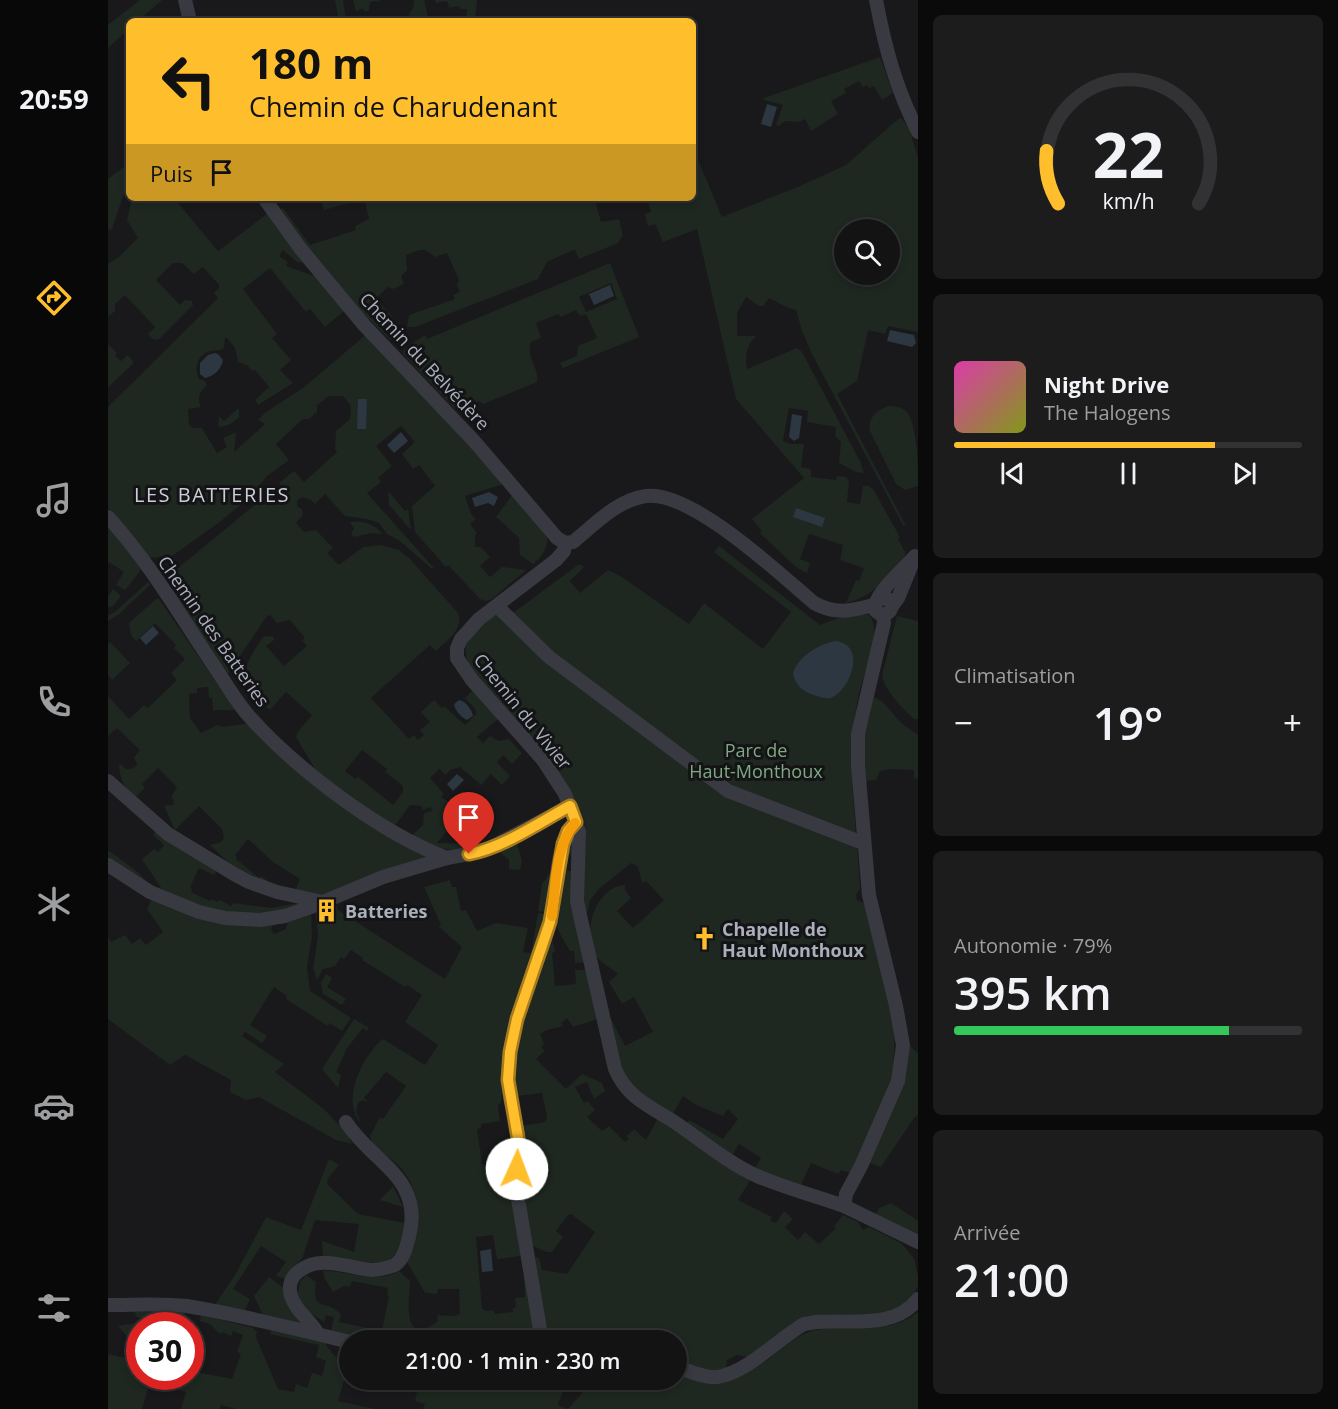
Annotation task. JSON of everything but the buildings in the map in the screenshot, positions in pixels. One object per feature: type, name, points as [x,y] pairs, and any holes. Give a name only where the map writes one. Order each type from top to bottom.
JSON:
[{"type":"street","points":[[185,0],[189,18]]},
{"type":"street","points":[[876,0],[894,77],[918,132]]},
{"type":"street","name":"Chemin du Belvédère","points":[[266,201],[300,248],[364,324],[474,441],[557,538],[565,543]]},
{"type":"street","name":"Chemin du Vivier","points":[[882,606],[840,611],[823,608],[708,518],[687,506],[658,496],[634,499],[622,504],[573,542],[565,543],[564,551],[556,560],[479,619],[461,639],[457,648],[457,658],[472,680],[543,760],[561,786],[570,806],[579,832],[577,901],[580,920],[610,1051],[621,1082],[635,1097],[723,1157],[757,1176],[844,1206],[918,1242]]},
{"type":"street","name":"Chemin des Batteries","points":[[108,517],[132,543],[247,714],[303,767],[348,801],[415,843],[447,858]]},
{"type":"street","points":[[844,1206],[846,1194],[861,1166],[898,1081],[903,1045],[869,895],[863,843],[858,734],[884,623],[883,590],[917,554]]},
{"type":"street","points":[[497,606],[549,657],[728,791],[863,843]]},
{"type":"street","points":[[108,782],[168,834],[234,874],[277,892],[323,902]]},
{"type":"street","points":[[108,865],[161,898],[199,912],[225,918],[260,920],[285,916],[383,877],[447,858],[484,851],[570,806]]},
{"type":"street","points":[[540,1330],[517,1193],[518,1138],[510,1099],[509,1066],[517,1019],[550,922],[563,844],[568,831],[576,822]]},
{"type":"street","points":[[318,1334],[313,1324],[301,1314],[291,1294],[291,1283],[295,1274],[309,1264],[327,1262],[371,1270],[394,1265],[405,1253],[411,1230],[411,1208],[405,1187],[398,1175],[360,1140],[346,1122]]},
{"type":"street","points":[[687,1370],[717,1377],[739,1369],[804,1324],[824,1321],[888,1319],[909,1309],[918,1299]]},
{"type":"street","points":[[108,1305],[186,1306],[259,1320],[339,1339]]},
{"type":"green space","points":[[140,0],[162,0],[141,18],[126,18],[126,32],[108,48],[108,25]]},
{"type":"green space","points":[[335,0],[343,0],[346,18],[338,18]]},
{"type":"green space","points":[[353,0],[380,0],[370,2],[369,10],[366,12],[362,9],[356,11]]},
{"type":"green space","points":[[414,0],[424,0],[428,18],[410,18],[409,14]]},
{"type":"green space","points":[[435,0],[477,0],[475,18],[466,18],[467,9],[460,9],[459,6],[449,8],[447,1],[436,3]]},
{"type":"green space","points":[[880,57],[893,93],[882,100],[874,86],[863,87],[859,81],[844,89],[846,93],[831,101],[838,114],[811,131],[805,119],[799,122],[785,121],[779,126],[776,125],[783,105],[764,100],[764,98]]},
{"type":"green space","points":[[901,118],[909,128],[918,158],[918,332],[888,326],[885,334],[868,330],[857,381],[837,394],[906,526],[903,525],[812,354],[796,310],[769,298],[763,306],[759,306],[746,297],[737,313],[737,336],[756,336],[747,351],[747,369],[797,348],[802,352],[861,463],[864,473],[856,472],[839,463],[841,442],[835,436],[836,427],[807,422],[808,411],[789,408],[783,441],[790,444],[804,444],[801,467],[811,469],[811,477],[836,480],[837,476],[846,477],[849,481],[847,502],[860,504],[863,486],[869,486],[873,489],[900,537],[898,539],[906,554],[895,569],[873,591],[846,603],[864,568],[840,560],[843,545],[809,534],[800,559],[810,563],[807,573],[797,568],[760,533],[762,531],[752,519],[804,478],[736,399],[697,229],[663,242],[655,224],[648,226],[645,214],[651,212],[649,201],[696,201],[696,155],[722,217],[846,165],[897,120]]},
{"type":"green space","points":[[126,165],[126,188],[112,229],[108,230],[108,179]]},
{"type":"green space","points":[[131,201],[176,201],[218,251],[267,214],[303,263],[297,262],[283,250],[279,256],[288,262],[286,266],[317,277],[345,310],[325,327],[310,309],[306,312],[270,268],[243,289],[277,334],[272,338],[291,360],[280,370],[293,383],[258,405],[255,400],[269,387],[255,370],[252,371],[247,365],[238,362],[235,348],[227,338],[225,338],[224,348],[210,351],[202,356],[198,362],[197,371],[199,379],[204,380],[207,385],[200,395],[201,407],[188,409],[189,424],[192,428],[202,428],[217,453],[227,447],[223,438],[236,432],[234,452],[265,424],[258,420],[266,412],[303,388],[368,333],[504,484],[465,496],[471,514],[476,519],[470,524],[477,533],[475,547],[481,547],[490,557],[480,566],[490,577],[502,567],[526,570],[492,599],[486,601],[480,599],[448,565],[446,567],[415,532],[412,506],[435,486],[419,465],[413,469],[402,454],[415,442],[401,426],[376,446],[392,466],[378,478],[381,482],[367,493],[434,568],[432,569],[400,541],[387,534],[379,523],[345,516],[325,494],[315,504],[302,497],[297,501],[297,506],[302,509],[303,515],[296,523],[304,532],[316,530],[333,548],[327,553],[339,565],[363,547],[380,545],[399,550],[409,558],[458,613],[459,624],[450,638],[436,651],[430,645],[371,698],[409,739],[414,735],[418,740],[424,735],[420,730],[430,722],[421,712],[434,700],[465,725],[476,714],[475,709],[465,698],[474,689],[499,718],[477,737],[483,743],[490,736],[499,741],[509,739],[522,753],[512,764],[503,755],[497,762],[510,776],[502,785],[491,774],[481,785],[460,767],[450,770],[446,775],[439,769],[430,778],[444,794],[441,797],[449,802],[462,791],[471,800],[437,843],[480,844],[478,848],[442,849],[410,837],[423,825],[424,813],[433,811],[430,807],[423,810],[422,806],[410,805],[394,827],[317,772],[296,737],[312,715],[286,692],[270,710],[247,683],[246,668],[249,659],[263,637],[274,637],[274,640],[266,646],[284,666],[307,646],[302,640],[305,638],[290,620],[277,623],[270,615],[267,616],[227,675],[171,588],[175,577],[172,573],[268,494],[279,503],[289,495],[279,483],[294,471],[304,482],[337,452],[335,449],[336,431],[350,419],[351,406],[343,396],[329,396],[317,405],[317,412],[309,419],[303,419],[276,444],[289,460],[267,476],[251,496],[221,521],[165,561],[162,557],[149,558],[108,508],[108,407],[218,298],[214,293],[219,285],[203,267],[194,274],[182,263],[173,263],[156,280],[180,305],[185,300],[192,301],[193,305],[159,339],[154,340],[148,334],[155,327],[125,295],[115,304],[115,311],[108,317],[108,264],[119,257],[138,238],[127,220]],"holes":[[[362,750],[387,769],[385,772],[403,786],[403,792],[393,805],[358,777],[355,779],[345,771]]]},
{"type":"green space","points":[[322,201],[356,201],[324,210]]},
{"type":"green space","points":[[365,201],[595,201],[601,222],[619,219],[623,235],[618,243],[579,259],[573,250],[547,262],[538,279],[415,327],[407,327],[409,315],[455,299],[453,295],[460,292],[457,285],[459,280],[447,253],[435,257],[421,250],[406,255],[407,270],[401,276],[404,284],[393,289],[388,287],[375,299],[398,327],[397,338],[390,340],[358,309],[309,251],[280,209],[283,208],[310,245],[356,230],[355,226],[369,219]]},
{"type":"green space","points":[[610,263],[639,337],[563,368],[560,363],[577,356],[578,346],[597,338],[586,314],[580,316],[576,310],[560,317],[558,314],[536,323],[541,338],[531,342],[530,353],[537,382],[483,404],[479,401],[469,408],[462,409],[455,409],[404,355],[403,351],[406,347],[425,335],[427,339]],"holes":[[[611,283],[617,299],[586,312],[579,297]]]},
{"type":"green space","points":[[108,344],[121,361],[128,355],[133,364],[108,387]]},
{"type":"green space","points":[[888,406],[906,411],[913,426],[918,486],[905,490],[896,484],[870,431],[870,422],[874,415]]},
{"type":"green space","points":[[239,408],[239,417],[235,421],[223,427],[218,425],[219,416],[224,421]]},
{"type":"green space","points":[[388,491],[405,511],[408,509],[411,530],[389,505]]},
{"type":"green space","points":[[513,494],[547,535],[544,551],[533,564],[520,555],[519,538],[496,517]]},
{"type":"green space","points":[[108,522],[140,567],[140,571],[125,590],[116,585],[124,572],[109,562],[108,564]]},
{"type":"green space","points":[[350,522],[368,523],[382,534],[371,533],[354,537],[351,534],[354,529]]},
{"type":"green space","name":"Parc de Haut-Monthoux","points":[[719,546],[820,625],[838,618],[863,614],[869,615],[873,622],[873,642],[859,694],[852,742],[860,889],[856,894],[857,900],[864,903],[895,1032],[893,1074],[906,1074],[907,1052],[910,1046],[918,1053],[918,1115],[881,1167],[860,1160],[850,1173],[841,1170],[838,1174],[811,1163],[800,1187],[754,1169],[761,1158],[739,1144],[731,1157],[686,1125],[689,1120],[723,1139],[738,1119],[728,1109],[723,1116],[696,1105],[683,1096],[673,1114],[631,1088],[619,1066],[607,1011],[625,1046],[653,1032],[634,997],[622,1004],[609,982],[618,974],[594,953],[590,933],[591,921],[594,911],[606,893],[625,885],[625,890],[631,898],[617,911],[633,928],[664,900],[646,881],[642,883],[638,867],[631,863],[600,888],[590,900],[587,915],[583,901],[586,835],[584,820],[566,785],[472,673],[467,661],[466,644],[474,631],[498,612],[505,619],[579,564],[583,568],[570,581],[580,593],[608,570],[622,577],[689,624],[704,603],[763,649],[791,612],[714,552]]},
{"type":"green space","points":[[148,582],[150,585],[119,614],[108,621],[108,615],[115,612]]},
{"type":"green space","points":[[113,589],[121,596],[113,606],[108,607],[108,597]]},
{"type":"green space","points":[[156,599],[159,599],[235,710],[213,710],[208,687],[197,688],[197,693],[189,694],[190,718],[201,733],[217,725],[222,727],[253,723],[430,856],[328,896],[295,890],[300,879],[273,862],[248,839],[235,855],[236,859],[259,878],[261,876],[271,884],[233,866],[232,863],[231,865],[210,845],[221,842],[224,838],[222,829],[199,806],[175,830],[164,806],[173,805],[174,800],[171,797],[177,787],[158,768],[142,784],[145,788],[135,798],[123,782],[119,763],[126,769],[132,769],[137,765],[134,757],[140,750],[117,728],[108,736],[108,696],[129,719],[144,705],[148,708],[177,680],[171,673],[185,659],[174,648],[176,645],[155,623],[136,641],[131,635],[129,623]]},
{"type":"green space","points":[[897,616],[918,621],[918,719],[914,719],[895,699],[882,675]]},
{"type":"green space","points":[[110,642],[130,663],[112,680],[108,675],[108,644]]},
{"type":"green space","points":[[874,697],[883,702],[901,723],[918,735],[918,779],[914,778],[914,770],[892,769],[880,771],[876,780],[863,781],[863,742]]},
{"type":"green space","points":[[156,831],[191,856],[217,870],[214,875],[199,868],[190,887],[191,892],[210,901],[211,899],[218,902],[220,900],[231,906],[233,903],[271,908],[299,903],[299,905],[296,908],[254,916],[205,908],[163,891],[142,859],[154,849],[158,852],[164,845],[153,835]]},
{"type":"green space","points":[[516,841],[522,861],[520,870],[509,869],[509,860],[497,850]]},
{"type":"green space","points":[[570,843],[573,845],[586,962],[575,963],[574,951],[570,951],[558,929],[565,871],[571,871],[572,856],[567,853]]},
{"type":"green space","points":[[108,850],[139,873],[148,884],[108,861]]},
{"type":"green space","points":[[552,870],[547,912],[538,911],[542,884]]},
{"type":"green space","points":[[450,880],[452,887],[456,887],[461,911],[466,910],[477,931],[496,923],[528,928],[523,952],[531,953],[538,913],[547,914],[503,1078],[501,1103],[498,1105],[500,1121],[481,1124],[481,1128],[477,1129],[482,1164],[501,1163],[507,1190],[512,1190],[521,1256],[497,1259],[493,1235],[476,1237],[482,1309],[494,1310],[495,1314],[513,1312],[513,1308],[516,1308],[515,1298],[525,1297],[524,1278],[528,1277],[533,1257],[539,1258],[542,1270],[567,1274],[595,1232],[571,1214],[556,1231],[563,1237],[552,1252],[547,1252],[529,1244],[523,1208],[521,1126],[545,1122],[547,1117],[542,1093],[517,1096],[514,1092],[517,1038],[551,933],[555,952],[552,953],[555,986],[576,984],[575,970],[587,970],[597,1019],[573,1027],[567,1018],[561,1023],[563,1026],[540,1034],[544,1044],[541,1047],[545,1051],[536,1059],[566,1089],[582,1074],[602,1083],[605,1091],[594,1099],[587,1082],[575,1087],[584,1103],[588,1101],[595,1110],[587,1117],[602,1131],[609,1126],[625,1142],[629,1139],[626,1137],[634,1129],[646,1140],[658,1118],[751,1179],[738,1200],[772,1217],[770,1221],[776,1223],[784,1211],[793,1219],[785,1227],[798,1240],[805,1232],[819,1244],[836,1228],[834,1226],[843,1215],[858,1222],[863,1230],[869,1227],[901,1243],[914,1258],[918,1276],[918,1286],[911,1300],[881,1316],[842,1314],[806,1316],[748,1357],[737,1355],[727,1360],[726,1369],[703,1372],[687,1365],[687,1330],[382,1330],[389,1296],[387,1295],[388,1288],[352,1281],[350,1287],[344,1286],[333,1292],[323,1271],[380,1277],[399,1271],[410,1281],[409,1310],[413,1326],[418,1329],[426,1328],[437,1322],[438,1315],[460,1314],[459,1289],[438,1289],[437,1294],[425,1293],[407,1262],[418,1225],[416,1199],[412,1187],[398,1165],[378,1149],[370,1136],[380,1117],[383,1119],[406,1086],[386,1072],[364,1098],[370,1104],[363,1100],[358,1103],[356,1112],[361,1123],[355,1114],[353,1103],[353,1091],[362,1067],[375,1046],[383,1039],[425,1065],[438,1045],[405,1022],[422,995],[362,960],[363,958],[351,950],[344,959],[341,957],[335,966],[323,969],[317,980],[313,968],[318,936],[315,910],[335,901],[338,910],[445,979],[462,947],[439,927],[441,925],[424,887]]},
{"type":"green space","points":[[152,898],[274,923],[271,929],[274,934],[286,929],[288,920],[311,911],[312,936],[307,967],[310,991],[351,1018],[342,1031],[329,1023],[328,1026],[286,999],[287,996],[274,987],[250,1025],[267,1036],[262,1043],[245,1032],[242,1036],[284,1064],[275,1072],[324,1109],[346,1130],[352,1144],[336,1140],[259,1097],[246,1100],[230,1092],[231,1080],[185,1055],[170,1065],[108,1019],[108,937],[111,942],[125,935],[132,944],[140,938],[146,945],[163,932],[147,909]]},
{"type":"green space","points":[[326,974],[332,978],[327,987],[346,999],[342,1005],[323,994],[321,983]]},
{"type":"green space","points":[[354,1019],[369,1028],[367,1031],[363,1028],[347,1048],[336,1072],[341,1075],[338,1088],[322,1069]]},
{"type":"green space","points":[[329,1159],[339,1165],[328,1178],[327,1184],[358,1214],[405,1223],[396,1253],[381,1264],[323,1255],[322,1241],[354,1252],[359,1224],[315,1220],[302,1259],[292,1268],[286,1279],[276,1276],[286,1262],[261,1246],[233,1289],[250,1299],[244,1312],[214,1306],[235,1275],[266,1217],[301,1230]]},
{"type":"green space","points":[[393,1186],[403,1207],[380,1200]]},
{"type":"green space","points":[[891,1203],[918,1221],[918,1235],[875,1216],[879,1208]]},
{"type":"green space","points":[[306,1275],[316,1282],[315,1292],[318,1302],[336,1310],[341,1315],[339,1322],[377,1330],[339,1330],[339,1333],[331,1331],[334,1317],[326,1315],[324,1322],[309,1312],[297,1296],[300,1282]]},
{"type":"green space","points":[[269,1277],[285,1289],[305,1327],[264,1317],[254,1296]]},
{"type":"green space","points":[[918,1312],[918,1409],[568,1409],[583,1392],[582,1390],[687,1390],[687,1372],[754,1368],[807,1332],[829,1328],[882,1327],[907,1319]]},
{"type":"green space","points":[[204,1316],[254,1328],[278,1389],[294,1392],[296,1384],[307,1388],[312,1373],[322,1376],[326,1361],[316,1357],[319,1345],[270,1334],[271,1330],[325,1343],[339,1359],[339,1390],[341,1390],[338,1401],[375,1409],[236,1409],[221,1405],[220,1409],[181,1409],[186,1392],[179,1390],[204,1390],[204,1374],[232,1379],[241,1354],[237,1352],[243,1335],[233,1331],[231,1336],[222,1332],[220,1334],[210,1324],[204,1322]]},
{"type":"green space","points":[[126,1325],[126,1336],[118,1326]]},
{"type":"green space","points":[[108,1354],[126,1358],[126,1390],[147,1390],[142,1409],[108,1409]]},
{"type":"green space","points":[[417,1390],[564,1390],[558,1405],[568,1409],[423,1409],[425,1404],[415,1401]]},
{"type":"shaded area","points":[[767,104],[777,107],[771,127],[761,124]]},
{"type":"shaded area","points":[[610,285],[614,296],[594,305],[589,294]]},
{"type":"shaded area","points":[[890,330],[914,335],[916,343],[912,347],[887,341]]},
{"type":"shaded area","points":[[215,353],[223,360],[221,367],[217,372],[205,378],[200,374],[200,363],[208,355]]},
{"type":"shaded area","points":[[358,399],[367,399],[366,429],[357,429]]},
{"type":"shaded area","points":[[792,414],[802,416],[799,438],[794,441],[789,437]]},
{"type":"shaded area","points":[[401,432],[408,441],[394,453],[387,445]]},
{"type":"shaded area","points":[[489,492],[498,497],[494,506],[488,503],[475,507],[472,498]]},
{"type":"shaded area","points":[[796,508],[825,518],[822,527],[793,517]]},
{"type":"shaded area","points":[[153,626],[159,633],[146,645],[140,638]]},
{"type":"shaded area","points":[[836,641],[846,645],[852,651],[852,670],[849,680],[837,695],[830,698],[804,691],[794,678],[795,668],[810,652]]},
{"type":"shaded area","points":[[459,700],[466,704],[473,716],[467,720],[459,714],[455,707],[454,704]]},
{"type":"shaded area","points":[[457,774],[464,780],[453,791],[447,784]]},
{"type":"shaded area","points":[[491,1249],[493,1271],[482,1272],[480,1251]]},
{"type":"slow traffic","points":[[552,916],[563,844],[568,831],[575,823]]},
{"type":"place","name":"Batteries","points":[[327,911]]},
{"type":"place","name":"Chapelle de Haut Monthoux","points":[[704,939]]},
{"type":"district","name":"LES BATTERIES","points":[[212,494]]},
{"type":"route","points":[[469,854],[499,845],[570,806],[576,822],[568,831],[563,844],[550,922],[517,1019],[510,1052],[508,1080],[518,1138],[517,1169]]}]
